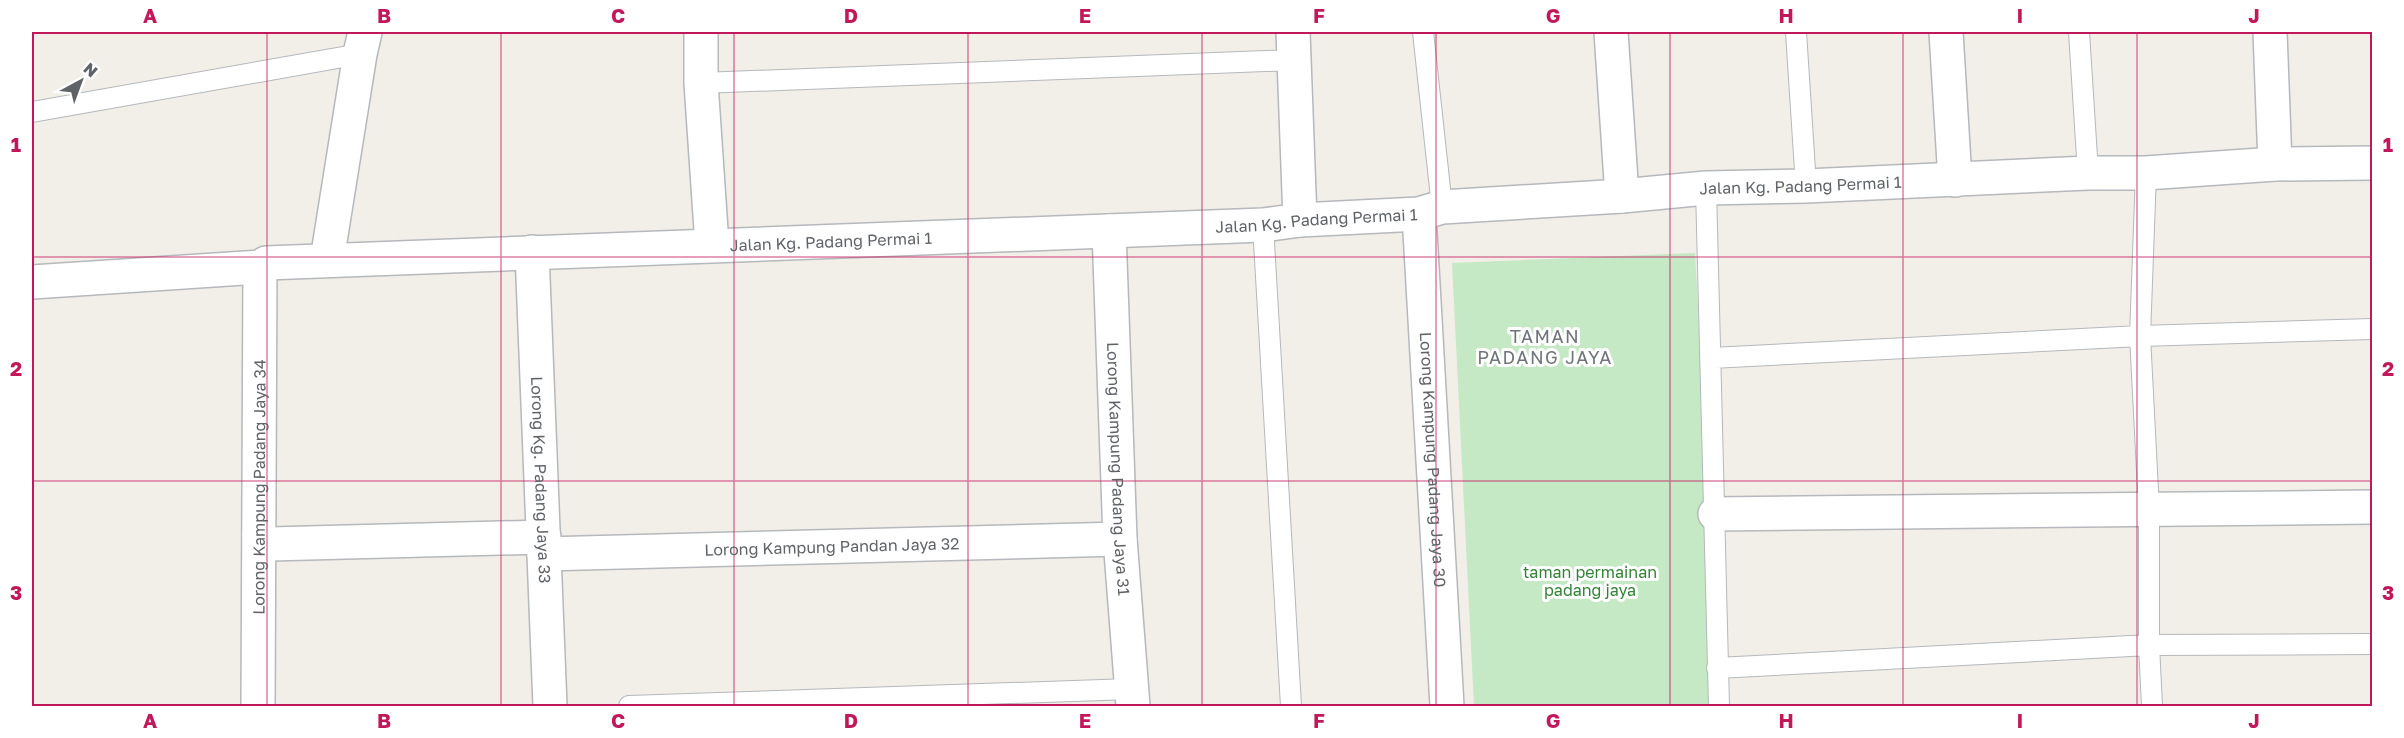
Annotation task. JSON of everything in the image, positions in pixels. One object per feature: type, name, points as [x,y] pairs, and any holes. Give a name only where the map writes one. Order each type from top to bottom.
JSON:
[{"type":"street","points":[[701,32],[700,83],[712,245]]},
{"type":"street","points":[[1611,32],[1622,196]]},
{"type":"street","points":[[1946,32],[1955,180]]},
{"type":"street","points":[[2270,32],[2275,164]]},
{"type":"street","points":[[327,260],[363,43]]},
{"type":"street","points":[[1294,46],[1299,220]]},
{"type":"street","name":"Jalan Kg. Padang Permai 1","points":[[32,282],[260,267],[266,263],[327,260],[1263,225],[1299,220],[1706,188],[1806,186],[2088,173],[2146,173],[2275,164],[2373,163]]},
{"type":"street","name":"Lorong Kampung Padang Jaya 30","points":[[1430,211],[1447,706]]},
{"type":"street","name":"Lorong Kampung Padang Jaya 31","points":[[1109,231],[1120,539],[1132,698]]},
{"type":"street","name":"Lorong Kg. Padang Jaya 33","points":[[532,252],[550,706]]},
{"type":"street","name":"Lorong Kampung Padang Jaya 34","points":[[258,706],[260,267]]},
{"type":"street","points":[[1715,514],[2373,507]]},
{"type":"street","name":"Lorong Kampung Pandan Jaya 32","points":[[259,535],[262,541],[270,544],[544,546],[1120,539]]},
{"type":"lane","points":[[1423,32],[1430,211]]},
{"type":"lane","points":[[1796,32],[1806,186]]},
{"type":"lane","points":[[2079,32],[2088,173]]},
{"type":"lane","points":[[32,112],[363,43]]},
{"type":"lane","points":[[700,83],[1294,46]]},
{"type":"lane","points":[[2146,173],[2140,336],[2149,510],[2149,645],[2152,706]]},
{"type":"lane","points":[[1706,188],[1719,706]]},
{"type":"lane","points":[[1263,225],[1291,706]]},
{"type":"lane","points":[[1711,358],[2140,336],[2373,329]]},
{"type":"lane","points":[[1717,668],[2149,645],[2373,644]]},
{"type":"lane","points":[[629,706],[1132,698]]},
{"type":"green space","name":"taman permainan padang jaya","points":[[1695,253],[1720,706],[1474,706],[1452,263]]},
{"type":"district","name":"TAMAN PADANG JAYA","points":[[1545,347]]}]
